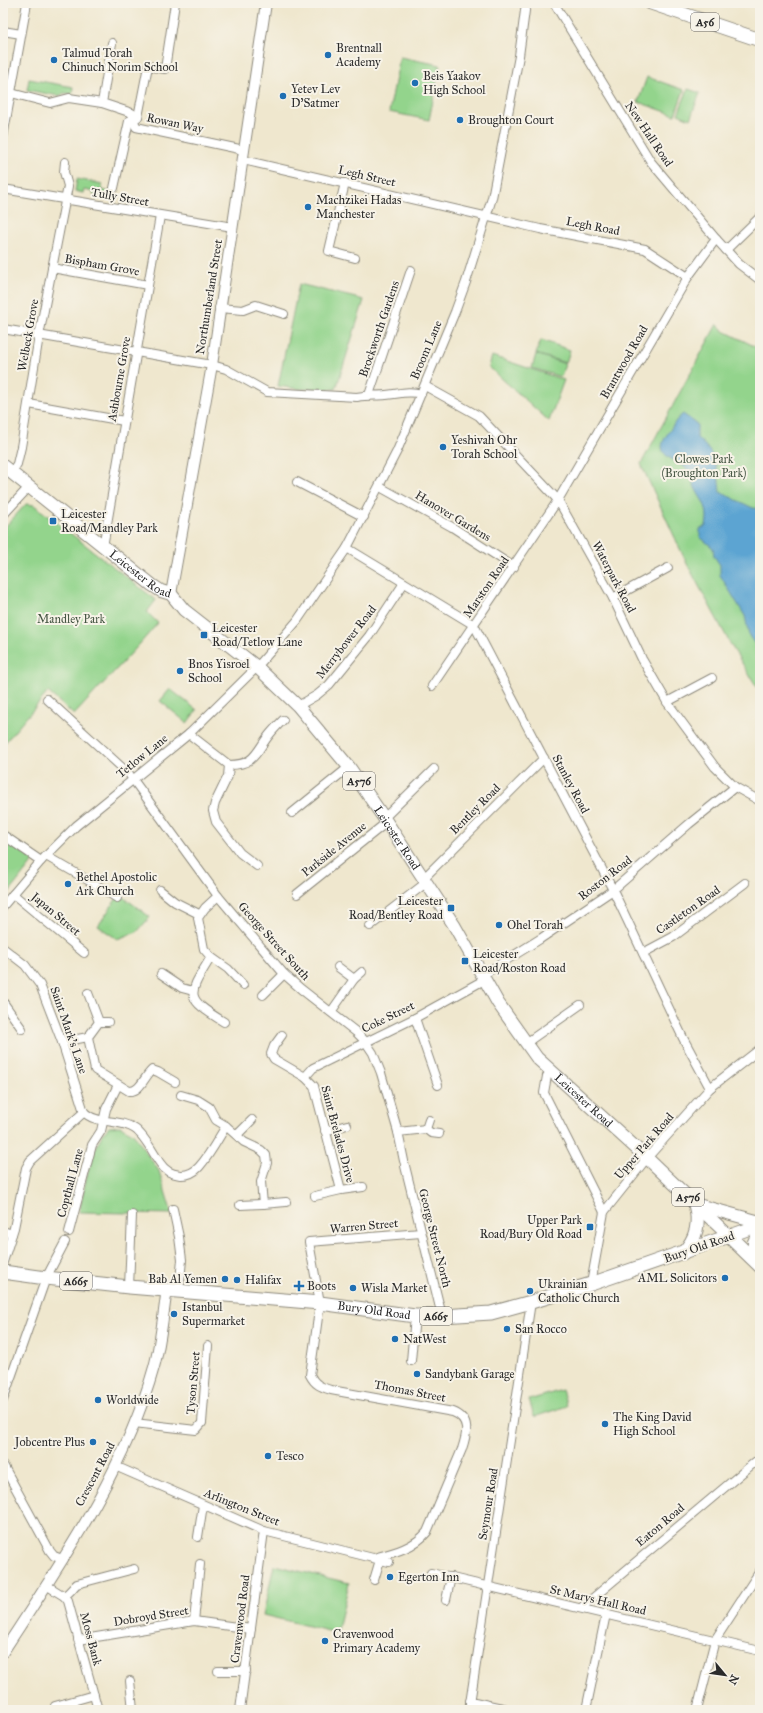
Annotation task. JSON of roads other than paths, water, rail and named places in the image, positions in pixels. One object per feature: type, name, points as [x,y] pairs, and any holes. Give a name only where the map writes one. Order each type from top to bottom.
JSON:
[{"type":"highway","name":"A56","points":[[650,3],[760,40]]},
{"type":"highway","points":[[683,1253],[690,1246],[697,1230],[698,1216],[695,1204]]},
{"type":"highway","name":"Bury Old Road","points":[[173,1290],[320,1303],[415,1316],[490,1313],[590,1284],[729,1236]]},
{"type":"highway","name":"A576","points":[[729,1236],[756,1262]]},
{"type":"highway","name":"A665","points":[[3,1272],[129,1287],[173,1290]]},
{"type":"main road","name":"Leicester Road","points":[[7,469],[152,585],[161,591],[171,594],[184,610],[257,667],[298,706],[349,767],[386,820],[454,926],[483,978],[537,1058],[648,1158],[729,1236]]},
{"type":"main road","points":[[695,1204],[760,1222]]},
{"type":"main road","name":"Bury Old Road","points":[[729,1236],[760,1225]]},
{"type":"main road","points":[[756,1262],[754,1242],[760,1230]]},
{"type":"street","points":[[3,137],[27,3]]},
{"type":"street","points":[[114,188],[129,121],[138,117],[148,66],[165,69],[175,3]]},
{"type":"street","name":"Northumberland Street","points":[[171,594],[212,365],[219,308],[233,227],[266,3]]},
{"type":"street","name":"Broom Lane","points":[[257,667],[297,621],[347,548],[380,487],[397,451],[462,294],[492,198],[519,56],[526,3]]},
{"type":"street","name":"New Hall Road","points":[[554,3],[651,162],[726,250],[749,273],[760,280]]},
{"type":"street","points":[[3,31],[22,34]]},
{"type":"street","points":[[11,93],[50,103],[69,98],[102,103],[112,43]]},
{"type":"street","name":"Rowan Way","points":[[102,103],[132,113],[136,127],[243,155]]},
{"type":"street","name":"Legh Street","points":[[243,155],[345,183],[486,216]]},
{"type":"street","name":"Welbeck Grove","points":[[7,469],[17,464],[21,447],[39,336],[68,186],[64,172],[65,162]]},
{"type":"street","points":[[345,183],[329,251],[355,258]]},
{"type":"street","name":"Tully Street","points":[[3,189],[233,227]]},
{"type":"street","name":"Ashbourne Grove","points":[[103,547],[160,216]]},
{"type":"street","name":"Legh Road","points":[[486,216],[645,249],[688,277]]},
{"type":"street","points":[[726,250],[760,217]]},
{"type":"street","name":"Brantwood Road","points":[[558,500],[688,277],[716,239]]},
{"type":"street","name":"Bispham Grove","points":[[52,268],[148,285]]},
{"type":"street","name":"Brockworth Gardens","points":[[369,395],[411,270]]},
{"type":"street","points":[[219,308],[243,310],[256,305],[284,314]]},
{"type":"street","points":[[3,329],[212,365],[226,369],[267,392],[357,397],[403,392],[415,392],[421,394]]},
{"type":"street","name":"Waterpark Road","points":[[424,386],[479,416],[558,500],[613,598],[642,658],[668,702],[715,767],[735,788],[760,801]]},
{"type":"street","points":[[29,404],[124,420]]},
{"type":"street","points":[[297,482],[364,517]]},
{"type":"street","points":[[3,515],[29,487]]},
{"type":"street","name":"Hanover Gardens","points":[[380,487],[452,527],[514,567]]},
{"type":"street","name":"Marston Road","points":[[432,686],[558,500]]},
{"type":"street","points":[[347,548],[474,625]]},
{"type":"street","points":[[613,598],[668,568]]},
{"type":"street","name":"Merrybower Road","points":[[298,706],[317,695],[329,685],[369,636],[404,583]]},
{"type":"street","name":"Stanley Road","points":[[474,625],[613,890],[683,1038],[710,1088]]},
{"type":"street","name":"Tetlow Lane","points":[[3,906],[44,858],[76,826],[189,734],[257,667]]},
{"type":"street","points":[[668,702],[712,678]]},
{"type":"street","name":"George Street South","points":[[47,699],[133,779],[218,896],[284,974],[301,990],[331,1012],[365,1041],[373,1054],[381,1073],[398,1132],[405,1164]]},
{"type":"street","points":[[189,734],[229,765],[249,761],[259,753],[269,735],[283,720]]},
{"type":"street","name":"Bentley Road","points":[[370,926],[425,880],[544,758]]},
{"type":"street","points":[[229,765],[228,776],[215,803],[214,811],[216,822],[244,857],[257,866]]},
{"type":"street","points":[[292,813],[349,767]]},
{"type":"street","name":"Parkside Avenue","points":[[297,894],[386,820],[434,769]]},
{"type":"street","name":"Roston Road","points":[[483,978],[613,890],[689,824],[735,788]]},
{"type":"street","points":[[3,835],[98,886],[117,898]]},
{"type":"street","name":"Castleton Road","points":[[643,953],[674,937],[745,883]]},
{"type":"street","points":[[160,890],[175,902],[199,914]]},
{"type":"street","name":"Japan Street","points":[[13,894],[84,953]]},
{"type":"street","points":[[218,896],[199,914],[198,922],[204,949],[211,957],[228,969],[243,985]]},
{"type":"street","name":"Saint Mark's Lane","points":[[3,948],[25,965],[40,985],[62,1042],[84,1112]]},
{"type":"street","points":[[211,957],[195,983],[193,991],[195,999],[202,1008],[224,1022]]},
{"type":"street","points":[[338,967],[354,979]]},
{"type":"street","points":[[331,1012],[354,979],[362,972]]},
{"type":"street","points":[[161,974],[182,988],[193,991]]},
{"type":"street","points":[[263,994],[284,974]]},
{"type":"street","name":"Coke Street","points":[[305,1077],[313,1068],[365,1041],[415,1018],[483,978]]},
{"type":"street","points":[[62,1042],[88,1037],[104,1022],[88,993]]},
{"type":"street","points":[[3,1002],[22,1029]]},
{"type":"street","points":[[526,1043],[580,1005]]},
{"type":"street","points":[[415,1018],[438,1085]]},
{"type":"street","name":"Saint Brelades Drive","points":[[282,1035],[274,1046],[271,1054],[274,1059],[305,1077],[314,1086],[341,1190],[315,1196]]},
{"type":"street","points":[[88,1037],[95,1070],[129,1091],[133,1091],[139,1087],[152,1070],[175,1082]]},
{"type":"street","name":"Upper Park Road","points":[[590,1284],[604,1212],[648,1158],[710,1088],[760,1049]]},
{"type":"street","points":[[552,1072],[547,1076],[544,1093],[604,1212]]},
{"type":"street","name":"Copthall Lane","points":[[69,1232],[92,1145],[101,1131],[106,1109],[118,1085]]},
{"type":"street","points":[[181,1095],[198,1100],[209,1107],[216,1120],[226,1126],[244,1142],[261,1150],[266,1156],[267,1164],[262,1182],[263,1204]]},
{"type":"street","points":[[3,1262],[12,1234],[26,1168],[30,1161],[84,1112],[92,1117],[127,1125],[137,1130],[161,1166],[174,1175],[192,1172],[200,1166],[226,1126]]},
{"type":"street","points":[[237,1135],[252,1120]]},
{"type":"street","points":[[426,1128],[429,1120]]},
{"type":"street","points":[[325,1131],[347,1125]]},
{"type":"street","points":[[398,1132],[426,1128]]},
{"type":"street","points":[[426,1128],[431,1133],[439,1134]]},
{"type":"street","name":"George Street North","points":[[405,1164],[442,1316]]},
{"type":"street","points":[[341,1190],[363,1188]]},
{"type":"street","points":[[240,1205],[286,1202]]},
{"type":"street","points":[[172,1209],[179,1237],[182,1260],[173,1290]]},
{"type":"street","points":[[129,1287],[132,1215]]},
{"type":"street","points":[[3,1232],[12,1234]]},
{"type":"street","name":"Warren Street","points":[[309,1242],[421,1233]]},
{"type":"street","points":[[3,1400],[46,1278],[65,1242]]},
{"type":"street","name":"Thomas Street","points":[[309,1242],[320,1303],[310,1375],[314,1382],[318,1386],[331,1390],[453,1412],[460,1415],[466,1425],[467,1432],[462,1449],[427,1532],[411,1546],[381,1560]]},
{"type":"street","name":"Crescent Road","points":[[3,1652],[62,1560],[115,1466],[134,1423],[154,1367],[162,1329],[173,1290]]},
{"type":"street","name":"Seymour Road","points":[[469,1710],[531,1302]]},
{"type":"street","points":[[411,1361],[415,1316]]},
{"type":"street","name":"Tyson Street","points":[[134,1423],[196,1430],[202,1423],[208,1346]]},
{"type":"street","name":"Eaton Road","points":[[581,1608],[757,1464]]},
{"type":"street","points":[[3,1465],[50,1550],[54,1556],[62,1560]]},
{"type":"street","name":"Arlington Street","points":[[115,1466],[264,1531],[381,1560]]},
{"type":"street","points":[[198,1538],[203,1505]]},
{"type":"street","name":"Cravenwood Road","points":[[240,1710],[264,1531]]},
{"type":"street","points":[[374,1580],[381,1560]]},
{"type":"street","points":[[194,1621],[200,1564]]},
{"type":"street","points":[[46,1585],[64,1596],[77,1584],[134,1569]]},
{"type":"street","points":[[697,1710],[715,1640],[760,1571]]},
{"type":"street","name":"St Marys Hall Road","points":[[431,1573],[760,1651]]},
{"type":"street","points":[[446,1600],[451,1577]]},
{"type":"street","name":"Moss Bank","points":[[64,1596],[71,1611],[98,1710]]},
{"type":"street","points":[[586,1710],[606,1614]]},
{"type":"street","name":"Dobroyd Street","points":[[78,1640],[194,1621],[251,1629]]},
{"type":"street","points":[[218,1671],[246,1671]]},
{"type":"street","points":[[130,1681],[133,1710]]},
{"type":"street","points":[[55,1706],[94,1695]]},
{"type":"street","points":[[470,1701],[511,1710]]},
{"type":"water","points":[[683,414],[697,424],[697,438],[708,450],[715,462],[720,492],[753,508],[760,509],[760,651],[749,636],[745,616],[720,575],[720,565],[714,556],[713,548],[700,537],[700,529],[706,526],[707,513],[704,503],[693,483],[691,474],[681,464],[664,453],[662,448],[663,442],[668,433]]},
{"type":"place","name":"Brentnall Academy","points":[[328,55]]},
{"type":"place","name":"Talmud Torah Chinuch Norim School","points":[[54,60]]},
{"type":"place","name":"Beis Yaakov High School","points":[[415,83]]},
{"type":"place","name":"Yetev Lev D'Satmer","points":[[283,96]]},
{"type":"place","name":"Broughton Court","points":[[460,120]]},
{"type":"place","name":"Machzikei Hadas Manchester","points":[[308,207]]},
{"type":"place","name":"Yeshivah Ohr Torah School","points":[[443,447]]},
{"type":"place","name":"Leicester Road/Mandley Park","points":[[53,521]]},
{"type":"place","name":"Leicester Road/Tetlow Lane","points":[[204,635]]},
{"type":"place","name":"Bnos Yisroel School","points":[[180,671]]},
{"type":"place","name":"Bethel Apostolic Ark Church","points":[[68,884]]},
{"type":"place","name":"Leicester Road/Bentley Road","points":[[451,908]]},
{"type":"place","name":"Ohel Torah","points":[[499,925]]},
{"type":"place","name":"Leicester Road/Roston Road","points":[[465,961]]},
{"type":"place","name":"Upper Park Road/Bury Old Road","points":[[590,1227]]},
{"type":"place","name":"AML Solicitors","points":[[725,1278]]},
{"type":"place","name":"Bab Al Yemen","points":[[225,1279]]},
{"type":"place","name":"Halifax","points":[[237,1280]]},
{"type":"place","name":"Boots","points":[[299,1286]]},
{"type":"place","name":"Wisla Market","points":[[353,1288]]},
{"type":"place","name":"Ukrainian Catholic Church","points":[[530,1291]]},
{"type":"place","name":"Istanbul Supermarket","points":[[174,1314]]},
{"type":"place","name":"San Rocco","points":[[507,1329]]},
{"type":"place","name":"NatWest","points":[[395,1339]]},
{"type":"place","name":"Sandybank Garage","points":[[417,1374]]},
{"type":"place","name":"Worldwide","points":[[98,1400]]},
{"type":"place","name":"The King David High School","points":[[605,1424]]},
{"type":"place","name":"Jobcentre Plus","points":[[93,1442]]},
{"type":"place","name":"Tesco","points":[[268,1456]]},
{"type":"place","name":"Egerton Inn","points":[[390,1577]]},
{"type":"place","name":"Cravenwood Primary Academy","points":[[325,1641]]},
{"type":"park label","name":"Clowes Park (Broughton Park)","points":[[704,466]]},
{"type":"park label","name":"Mandley Park","points":[[71,619]]}]
